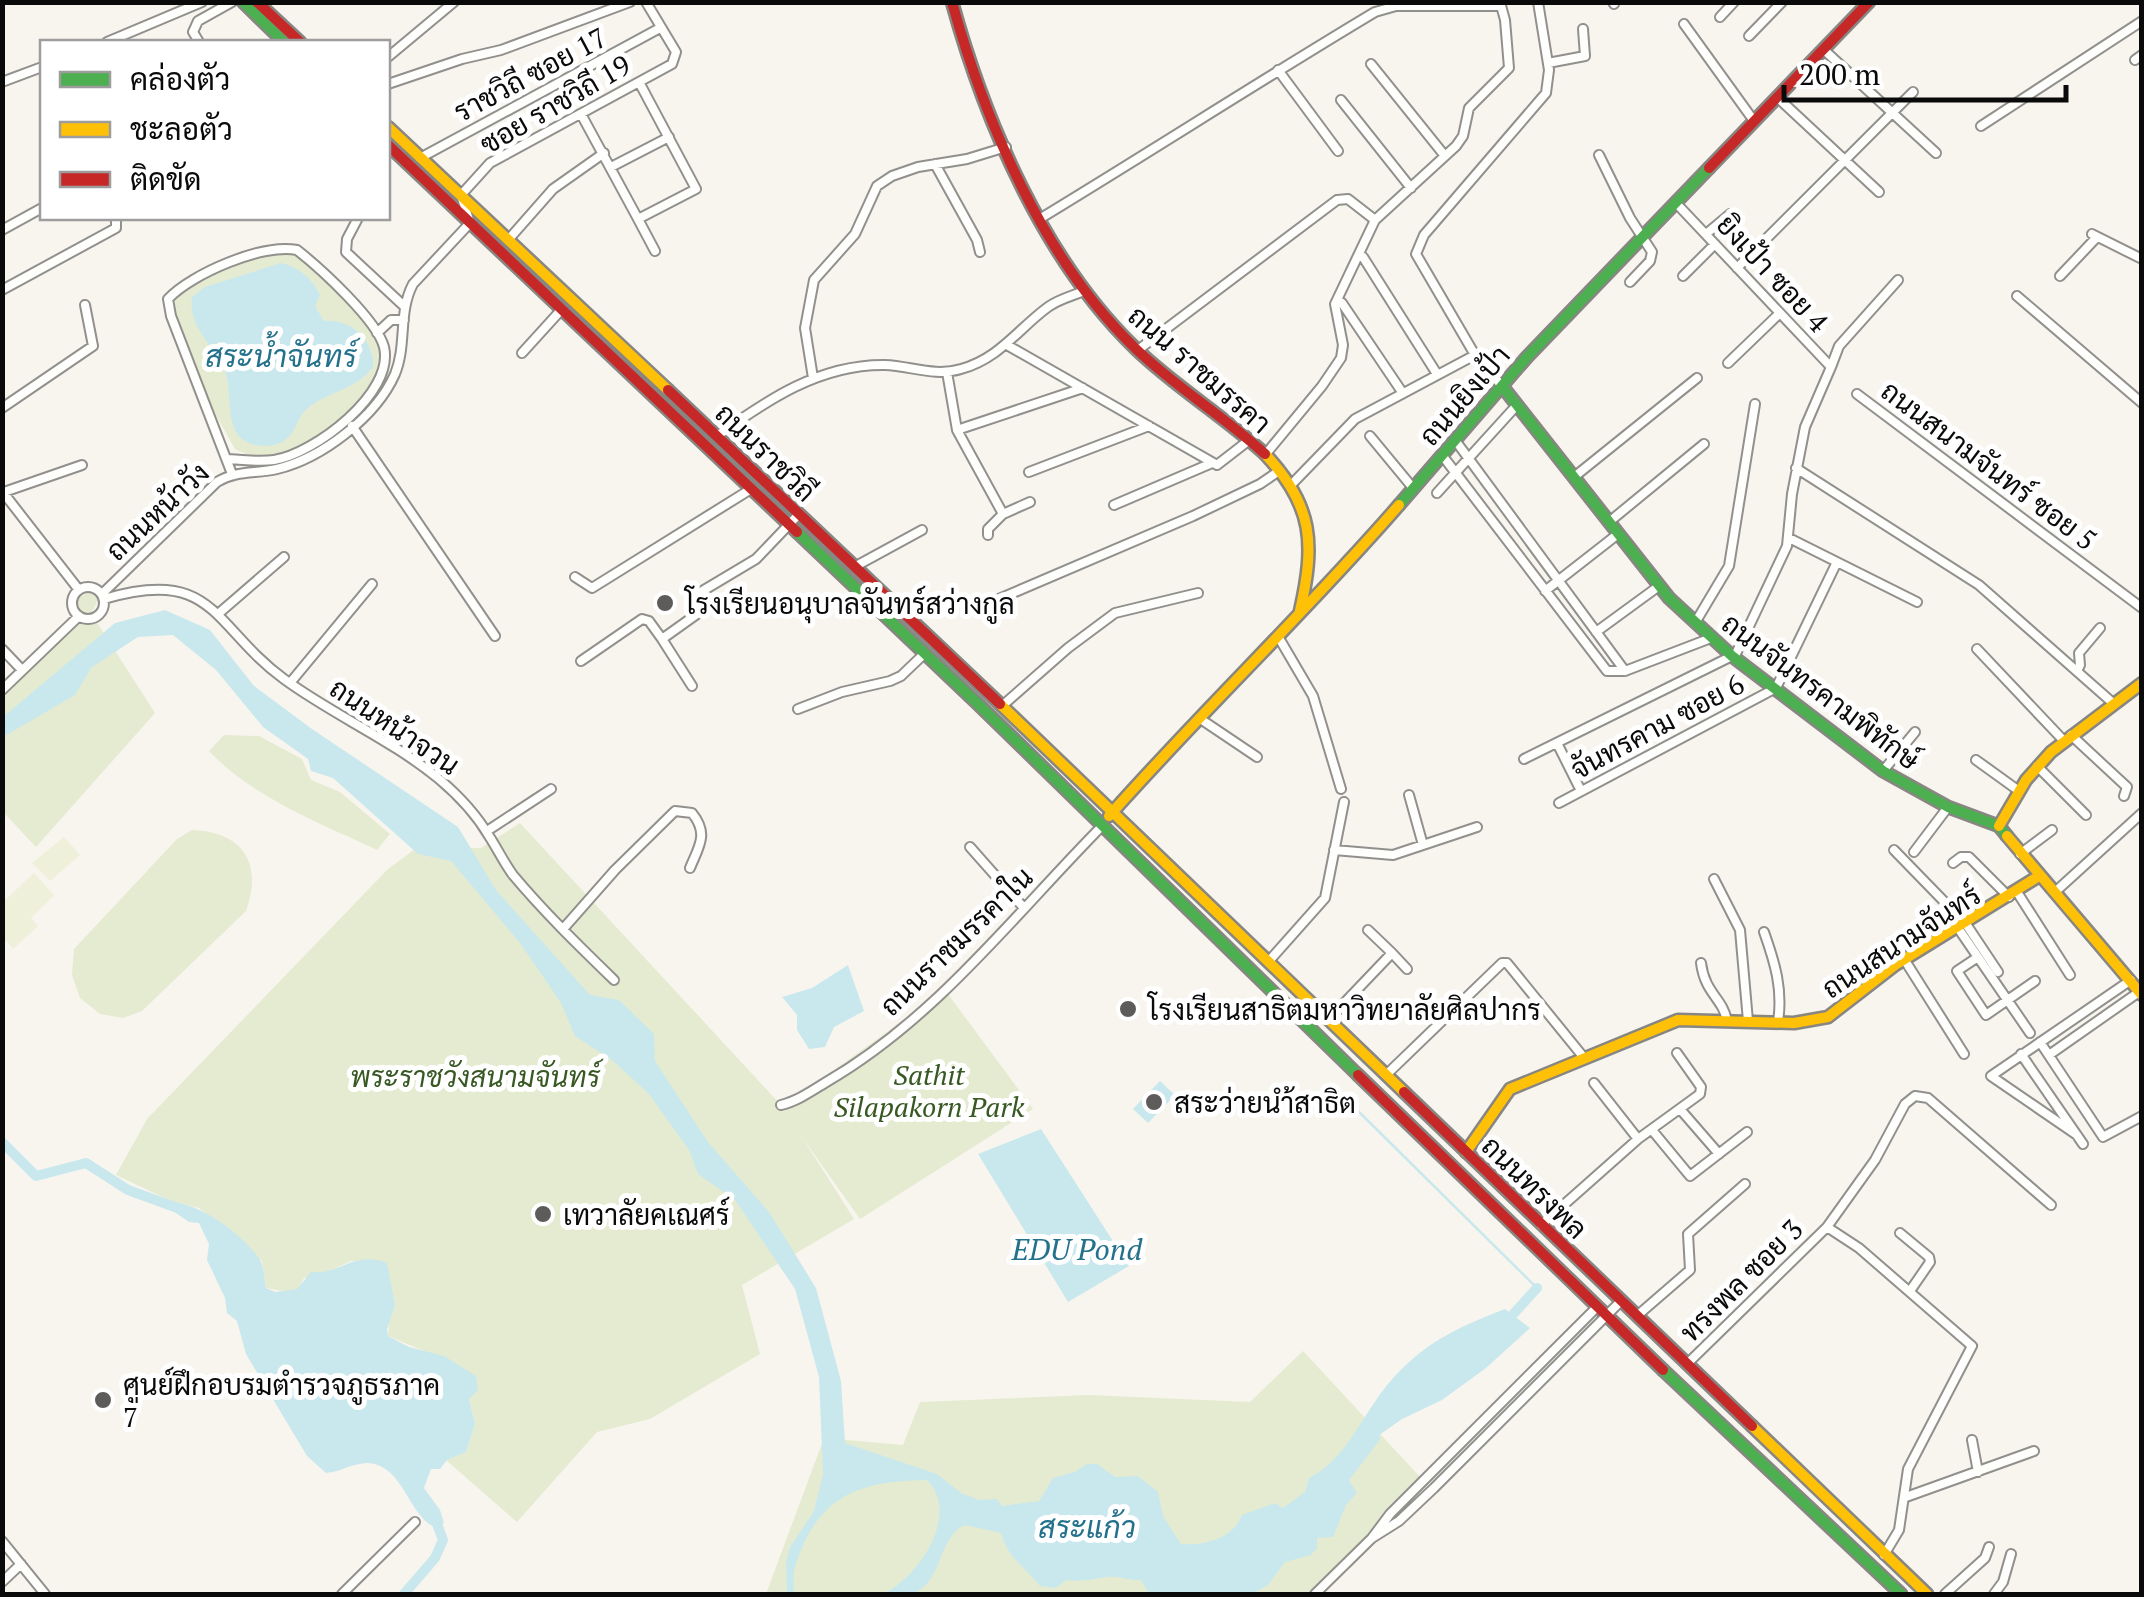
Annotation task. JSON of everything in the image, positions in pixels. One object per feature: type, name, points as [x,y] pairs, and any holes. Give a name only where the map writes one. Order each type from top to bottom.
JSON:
[{"type":"main road","points":[[243,2],[260,6],[298,40]]},
{"type":"main road","name":"ถนน ราชมรรคา","points":[[952,2],[985,101],[1006,147],[1041,218],[1084,291],[1138,350],[1248,440],[1278,470],[1301,502],[1310,530],[1308,579],[1300,612]]},
{"type":"main road","name":"ถนนยิงเป้า","points":[[1102,826],[1199,718],[1328,586],[1502,386],[1869,2]]},
{"type":"main road","points":[[260,6],[283,40]]},
{"type":"main road","name":"ถนนราชวิถี","points":[[390,129],[1112,812]]},
{"type":"main road","name":"ถนนราชวิถี","points":[[390,147],[1102,826]]},
{"type":"main road","points":[[640,382],[650,371]]},
{"type":"main road","name":"ถนนจันทรคามพิทักษ์","points":[[1502,386],[1658,586],[1711,638],[1883,771],[1948,808],[1999,826]]},
{"type":"main road","points":[[2139,690],[2068,738],[2037,766],[1999,826],[2140,993]]},
{"type":"main road","name":"ถนนทรงพล","points":[[1112,812],[1927,1594]]},
{"type":"main road","name":"ถนนทรงพล","points":[[1102,826],[1606,1318],[1902,1594]]},
{"type":"main road","name":"ถนนสนามจันทร์","points":[[1445,1162],[1463,1149],[1506,1093],[1678,1020],[1811,1022],[1828,1017],[1904,959],[2039,876]]},
{"type":"street","points":[[112,40],[202,2]]},
{"type":"street","points":[[198,40],[193,32],[198,21],[232,2]]},
{"type":"street","points":[[390,55],[454,2]]},
{"type":"street","points":[[390,83],[500,50],[630,2]]},
{"type":"street","points":[[646,2],[660,28]]},
{"type":"street","points":[[1502,386],[1475,355],[1419,263],[1418,245],[1546,92],[1548,64],[1538,2]]},
{"type":"street","points":[[1720,17],[1734,2]]},
{"type":"street","points":[[1766,2],[1774,10]]},
{"type":"street","points":[[1749,36],[1782,2]]},
{"type":"street","points":[[1041,218],[1278,70],[1386,8],[1500,4],[1509,68],[1469,108],[1462,136],[1445,156],[1375,220],[1335,304],[1343,345],[1341,358],[1264,456]]},
{"type":"street","points":[[1981,126],[2142,21]]},
{"type":"street","points":[[1684,24],[1754,122]]},
{"type":"street","name":"ซอย ราชวิถี 19","points":[[461,195],[490,162],[676,59],[676,52],[660,28]]},
{"type":"street","name":"ราชวิถี ซอย 17","points":[[420,158],[660,28]]},
{"type":"street","points":[[1548,64],[1585,56],[1583,29]]},
{"type":"street","points":[[1823,49],[1936,153]]},
{"type":"street","points":[[1371,64],[1445,156]]},
{"type":"street","points":[[2,82],[40,67]]},
{"type":"street","points":[[1278,70],[1338,150]]},
{"type":"street","points":[[638,220],[696,189],[639,82]]},
{"type":"street","points":[[1738,268],[1913,92]]},
{"type":"street","points":[[1777,97],[1879,192]]},
{"type":"street","points":[[1341,100],[1411,188]]},
{"type":"street","points":[[581,114],[655,251]]},
{"type":"street","points":[[611,167],[668,137]]},
{"type":"street","points":[[813,378],[806,328],[814,280],[854,234],[877,186],[892,176],[1006,147]]},
{"type":"street","points":[[508,240],[553,189],[604,153]]},
{"type":"street","points":[[1599,156],[1652,256],[1630,282]]},
{"type":"street","points":[[935,164],[980,252]]},
{"type":"street","points":[[461,195],[470,223]]},
{"type":"street","points":[[1138,350],[1337,200],[1348,199],[1375,220]]},
{"type":"street","name":"ยิงเป้า ซอย 4","points":[[1676,203],[1831,367],[1810,411],[1796,468],[1789,538],[1782,559],[1733,657]]},
{"type":"street","points":[[2,230],[40,209]]},
{"type":"street","points":[[1706,234],[1730,214]]},
{"type":"street","points":[[2,277],[6,288],[116,228],[116,220]]},
{"type":"street","points":[[357,220],[346,252],[405,308]]},
{"type":"street","name":"ถนนหน้าวัง","points":[[2,690],[79,616],[96,617],[103,610],[103,597],[217,482],[232,474],[276,470],[298,461],[352,426],[375,404],[400,361],[405,308],[413,284],[470,223]]},
{"type":"street","points":[[2060,276],[2094,235],[2142,259]]},
{"type":"street","points":[[1683,276],[1715,244]]},
{"type":"street","points":[[228,460],[276,460],[326,434],[372,396],[384,369],[384,346],[377,333],[297,250],[261,251],[180,286],[168,299],[171,316],[232,474]]},
{"type":"street","points":[[1362,254],[1437,374]]},
{"type":"street","points":[[1831,367],[1839,346],[1898,280]]},
{"type":"street","points":[[717,436],[782,392],[813,378],[885,366],[947,372],[966,368],[1006,345],[1047,308],[1084,291]]},
{"type":"street","points":[[2018,296],[2142,402]]},
{"type":"street","points":[[1342,302],[1402,392]]},
{"type":"street","points":[[2,408],[92,346],[86,304]]},
{"type":"street","points":[[522,353],[562,309]]},
{"type":"street","points":[[1728,363],[1780,314]]},
{"type":"street","points":[[377,333],[392,320],[404,320]]},
{"type":"street","points":[[1006,345],[1212,463],[1220,465],[1248,440]]},
{"type":"street","points":[[1291,486],[1355,419],[1475,355]]},
{"type":"street","points":[[947,372],[957,430],[1003,514]]},
{"type":"street","points":[[1574,477],[1697,378]]},
{"type":"street","points":[[957,430],[1083,388]]},
{"type":"street","name":"ถนนสนามจันทร์ ซอย 5","points":[[1857,394],[2142,608]]},
{"type":"street","points":[[1695,622],[1729,566],[1755,404]]},
{"type":"street","points":[[1437,493],[1517,405]]},
{"type":"street","points":[[352,426],[495,636]]},
{"type":"street","points":[[1029,472],[1149,426]]},
{"type":"street","points":[[1370,436],[1413,488]]},
{"type":"street","points":[[1454,440],[1625,671]]},
{"type":"street","points":[[1609,522],[1704,444]]},
{"type":"street","points":[[1442,455],[1607,671],[1625,671],[1711,638]]},
{"type":"street","points":[[1114,505],[1212,463]]},
{"type":"street","points":[[79,616],[72,604],[78,590],[3,492],[82,466]]},
{"type":"street","points":[[1796,468],[1954,566],[2114,704]]},
{"type":"street","points":[[994,601],[1193,516],[1260,484],[1278,470]]},
{"type":"street","points":[[574,578],[592,588],[751,489]]},
{"type":"street","points":[[988,535],[988,528],[1003,514],[1030,502]]},
{"type":"street","points":[[662,639],[698,614],[694,596],[756,559],[799,514]]},
{"type":"street","points":[[856,566],[922,530]]},
{"type":"street","points":[[1544,591],[1618,534]]},
{"type":"street","points":[[1789,538],[1917,602]]},
{"type":"street","points":[[218,614],[284,557]]},
{"type":"street","points":[[1776,688],[1836,564]]},
{"type":"street","points":[[1308,579],[1328,586]]},
{"type":"street","points":[[290,683],[372,584]]},
{"type":"street","points":[[1596,632],[1658,586]]},
{"type":"street","name":"ถนนหน้าวัง","points":[[78,590],[88,587],[103,597]]},
{"type":"street","name":"ถนนหน้าจวน","points":[[103,597],[131,591],[185,593],[218,614],[290,683],[437,777],[487,831],[510,872],[614,980]]},
{"type":"street","points":[[1002,706],[1115,613],[1198,594]]},
{"type":"street","points":[[581,662],[642,618],[649,621],[692,686]]},
{"type":"street","points":[[2076,671],[2080,665],[2079,652],[2100,628]]},
{"type":"street","points":[[1279,638],[1313,696],[1341,789]]},
{"type":"street","points":[[2,649],[22,670]]},
{"type":"street","points":[[1977,650],[2068,738],[2128,786],[2124,796]]},
{"type":"street","points":[[798,709],[842,692],[890,681],[924,654]]},
{"type":"street","points":[[1524,759],[1733,657]]},
{"type":"street","name":"จันทรคาม ซอย 6","points":[[1558,804],[1776,688]]},
{"type":"street","points":[[1199,718],[1257,758]]},
{"type":"street","points":[[1883,771],[1915,732]]},
{"type":"street","points":[[1558,744],[1581,792]]},
{"type":"street","points":[[1976,760],[2019,791]]},
{"type":"street","points":[[2037,766],[2086,815]]},
{"type":"street","points":[[487,831],[551,789]]},
{"type":"street","points":[[1409,795],[1423,844]]},
{"type":"street","points":[[1269,961],[1324,898],[1344,802]]},
{"type":"street","points":[[1914,852],[1948,808]]},
{"type":"street","points":[[563,930],[615,870],[675,811],[692,813],[703,829],[690,868]]},
{"type":"street","points":[[2055,892],[2142,813]]},
{"type":"street","name":"ถนนราชมรรคาใน","points":[[780,1105],[847,1070],[926,1009],[1102,826]]},
{"type":"street","points":[[1334,850],[1388,856],[1477,827]]},
{"type":"street","points":[[2020,854],[2052,830]]},
{"type":"street","points":[[970,847],[1024,908]]},
{"type":"street","points":[[1894,850],[1998,972]]},
{"type":"street","points":[[1953,863],[1961,857],[1969,858],[2013,894],[2070,976]]},
{"type":"street","points":[[1714,879],[1740,930],[1748,1021]]},
{"type":"street","points":[[1962,926],[1978,958],[2030,1033]]},
{"type":"street","points":[[1368,930],[1408,969]]},
{"type":"street","points":[[1764,932],[1779,976],[1782,1000],[1778,1022]]},
{"type":"street","points":[[1329,1019],[1392,953]]},
{"type":"street","points":[[1978,958],[1957,971],[1986,1015],[2035,981]]},
{"type":"street","points":[[1904,959],[1964,1054]]},
{"type":"street","points":[[1386,1075],[1502,963],[1507,963],[1584,1060]]},
{"type":"street","points":[[1701,963],[1704,983],[1724,1008],[1727,1020]]},
{"type":"street","points":[[2077,1135],[1992,1076],[2131,980]]},
{"type":"street","points":[[2048,1055],[2140,993]]},
{"type":"street","points":[[2040,1042],[2104,1137],[2142,1116]]},
{"type":"street","points":[[1541,1225],[1638,1139],[1702,1092],[1677,1053]]},
{"type":"street","points":[[2022,1054],[2083,1144]]},
{"type":"street","points":[[1594,1083],[1638,1139]]},
{"type":"street","name":"ทรงพล ซอย 3","points":[[1687,1364],[1827,1227],[1875,1160],[1904,1104],[1915,1096],[1928,1098],[2051,1205]]},
{"type":"street","points":[[1680,1110],[1719,1154]]},
{"type":"street","points":[[1652,1130],[1688,1175],[1696,1174],[1747,1132]]},
{"type":"street","points":[[1638,1315],[1690,1270],[1688,1234],[1745,1184]]},
{"type":"street","points":[[1827,1227],[1860,1248],[1972,1346],[1908,1468],[1899,1530],[1884,1554]]},
{"type":"street","points":[[1900,1233],[1930,1262],[1910,1291]]},
{"type":"street","points":[[1372,1538],[1399,1521],[1622,1300]]},
{"type":"street","points":[[1315,1594],[1596,1308]]},
{"type":"street","points":[[1972,1440],[1978,1472]]},
{"type":"street","points":[[1906,1497],[2034,1451]]},
{"type":"street","points":[[342,1594],[415,1522]]},
{"type":"street","points":[[2,1541],[45,1594]]},
{"type":"street","points":[[1945,1594],[1985,1558],[1990,1547]]},
{"type":"street","points":[[1994,1594],[2011,1554]]},
{"type":"street","points":[[2,1582],[21,1564]]},
{"type":"green space","name":"สระน้ำจันทร์","points":[[287,249],[327,278],[369,322],[382,347],[382,367],[380,378],[366,399],[324,435],[287,456],[260,458],[235,449],[186,357],[171,299],[208,273]]},
{"type":"green space","points":[[89,592],[98,599],[94,618],[155,713],[36,847],[3,812],[3,689],[80,613],[77,599]]},
{"type":"green space","points":[[224,735],[259,736],[302,759],[311,780],[340,792],[390,834],[377,850],[267,796],[209,751]]},
{"type":"green space","name":"พระราชวังสนามจันทร์","points":[[520,823],[780,1104],[794,1099],[945,990],[1033,1109],[860,1219],[802,1137],[854,1219],[742,1285],[760,1354],[650,1419],[597,1432],[517,1522],[446,1460],[466,1452],[475,1424],[469,1399],[424,1351],[388,1336],[391,1289],[386,1263],[351,1261],[304,1278],[298,1289],[288,1292],[266,1288],[262,1261],[199,1208],[173,1202],[116,1175],[147,1119],[388,869],[415,849],[481,848]]},
{"type":"green space","points":[[192,830],[225,837],[245,854],[252,879],[246,911],[142,1011],[123,1018],[100,1014],[80,998],[72,975],[74,949],[177,839]]},
{"type":"green space","points":[[64,837],[80,855],[50,881],[32,863]]},
{"type":"green space","points":[[34,873],[54,895],[31,918],[38,926],[13,949],[3,937],[3,902]]},
{"type":"green space","points":[[1303,1351],[1421,1478],[1390,1505],[1372,1538],[1315,1594],[766,1594],[824,1438],[903,1445],[920,1402],[1089,1395],[1250,1402]]},
{"type":"water","name":"สระน้ำจันทร์","points":[[281,263],[299,270],[313,283],[320,295],[315,306],[324,321],[343,323],[359,333],[370,348],[373,367],[359,381],[308,408],[283,441],[260,446],[244,441],[237,433],[230,412],[227,376],[193,317],[192,297],[205,287]]},
{"type":"water","name":"สระแก้ว","points":[[165,610],[210,630],[254,686],[458,827],[496,890],[590,995],[619,1000],[654,1034],[655,1061],[708,1142],[769,1212],[816,1288],[841,1381],[845,1443],[937,1474],[961,1493],[979,1500],[997,1499],[1002,1506],[1039,1501],[1053,1478],[1087,1464],[1097,1464],[1115,1477],[1138,1476],[1158,1492],[1163,1516],[1181,1544],[1199,1544],[1225,1535],[1242,1515],[1275,1503],[1283,1508],[1305,1492],[1309,1478],[1343,1449],[1388,1384],[1441,1338],[1505,1309],[1530,1328],[1486,1368],[1442,1400],[1402,1419],[1375,1438],[1346,1476],[1357,1493],[1346,1505],[1333,1537],[1317,1538],[1317,1548],[1311,1555],[1285,1562],[1268,1585],[1252,1594],[1149,1594],[1141,1580],[1112,1577],[1066,1580],[1056,1588],[1040,1586],[1012,1556],[1001,1533],[965,1525],[950,1539],[925,1586],[908,1595],[883,1594],[910,1574],[938,1527],[940,1510],[927,1480],[869,1487],[837,1501],[812,1528],[796,1565],[795,1594],[787,1594],[786,1561],[790,1547],[814,1511],[823,1474],[819,1377],[795,1289],[735,1200],[698,1174],[689,1150],[649,1094],[613,1061],[575,1036],[561,1003],[520,943],[451,861],[418,854],[333,778],[311,771],[308,759],[263,727],[216,670],[173,635],[138,637],[92,667],[75,695],[3,737],[3,717],[115,623]]},
{"type":"water","points":[[848,965],[864,1011],[834,1027],[825,1047],[809,1049],[797,1030],[797,1015],[782,997],[812,988]]},
{"type":"water","name":"สระว่ายนำ้สาธิต","points":[[1160,1081],[1175,1095],[1148,1123],[1133,1109]]},
{"type":"water","name":"EDU Pond","points":[[1041,1129],[1129,1266],[1068,1302],[978,1154]]},
{"type":"water","points":[[173,1202],[209,1215],[241,1239],[261,1261],[266,1288],[275,1292],[297,1289],[311,1272],[365,1259],[387,1263],[395,1305],[388,1336],[409,1347],[444,1356],[476,1376],[478,1390],[469,1399],[475,1424],[466,1452],[447,1460],[440,1469],[431,1469],[424,1488],[444,1523],[437,1528],[427,1522],[398,1481],[379,1465],[366,1463],[326,1473],[307,1456],[246,1354],[237,1321],[227,1313],[225,1298],[207,1260],[209,1244],[199,1223],[189,1222],[173,1211]]},
{"type":"waterway","points":[[1352,1105],[1537,1288]]},
{"type":"waterway","points":[[2,1142],[36,1176],[86,1163],[128,1190],[183,1210]]},
{"type":"waterway","points":[[1506,1322],[1537,1288]]},
{"type":"waterway","points":[[1339,1485],[1375,1438]]},
{"type":"waterway","points":[[404,1594],[435,1558],[443,1540],[434,1516]]},
{"type":"traffic: fast","points":[[243,2],[282,40]]},
{"type":"traffic: fast","points":[[1399,505],[1527,357],[1709,168]]},
{"type":"traffic: fast","points":[[1502,386],[1669,598],[1732,656],[1883,771],[1948,807],[1999,826],[2007,836]]},
{"type":"traffic: fast","points":[[797,532],[1358,1075]]},
{"type":"traffic: fast","points":[[1663,1370],[1901,1594]]},
{"type":"traffic: slow","points":[[390,129],[668,390]]},
{"type":"traffic: slow","points":[[1265,454],[1302,509],[1308,566],[1300,611]]},
{"type":"traffic: slow","points":[[1109,816],[1399,505]]},
{"type":"traffic: slow","points":[[1999,826],[2026,780],[2051,752],[2142,683]]},
{"type":"traffic: slow","points":[[1000,704],[1404,1092]]},
{"type":"traffic: slow","points":[[2007,836],[2142,995]]},
{"type":"traffic: slow","points":[[1466,1152],[1510,1089],[1678,1020],[1794,1023],[1828,1017],[1895,965],[2039,876]]},
{"type":"traffic: slow","points":[[1752,1426],[1927,1594]]},
{"type":"traffic: jam","points":[[257,2],[298,40]]},
{"type":"traffic: jam","points":[[952,2],[1000,141],[1073,274],[1135,348],[1265,454]]},
{"type":"traffic: jam","points":[[1709,168],[1869,2]]},
{"type":"traffic: jam","points":[[390,147],[797,532]]},
{"type":"traffic: jam","points":[[668,390],[1000,704]]},
{"type":"traffic: jam","points":[[1358,1075],[1663,1370]]},
{"type":"traffic: jam","points":[[1404,1092],[1752,1426]]},
{"type":"place","name":"โรงเรียนอนุบาลจันทร์สว่างกูล","points":[[665,603]]},
{"type":"place","name":"โรงเรียนสาธิตมหาวิทยาลัยศิลปากร","points":[[1128,1009]]},
{"type":"place","name":"สระว่ายนำ้สาธิต","points":[[1154,1102]]},
{"type":"place","name":"เทวาลัยคเณศร์","points":[[543,1214]]},
{"type":"place","name":"ศูนย์ฝึกอบรมตำรวจภูธรภาค 7","points":[[103,1400]]},
{"type":"park label","name":"Sathit Silapakorn Park","points":[[929,1090]]}]
